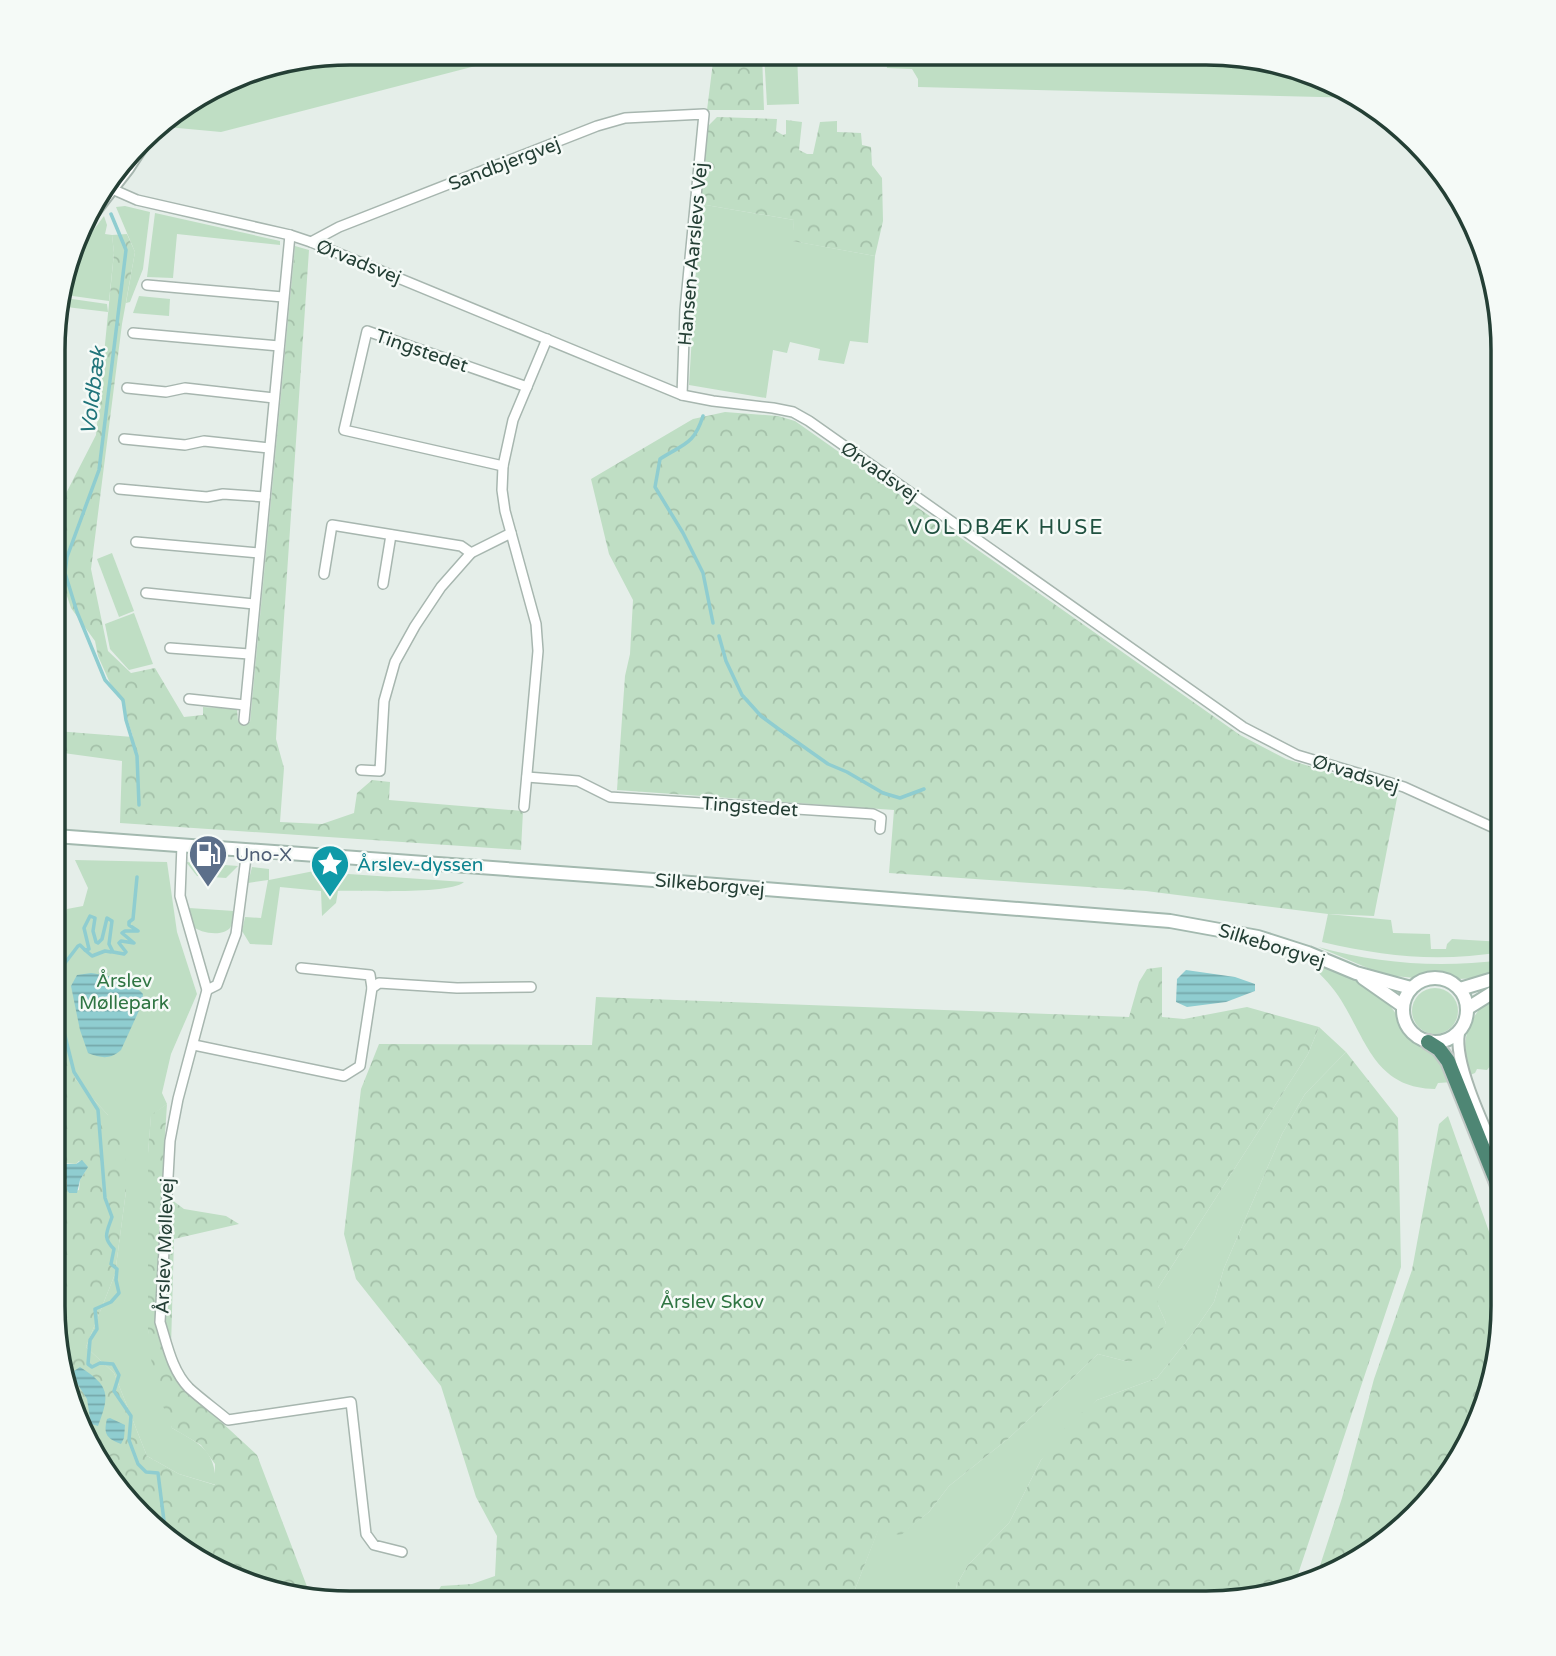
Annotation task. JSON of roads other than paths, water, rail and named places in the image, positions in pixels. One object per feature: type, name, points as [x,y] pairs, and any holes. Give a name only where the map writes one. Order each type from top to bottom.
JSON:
[{"type":"highway","points":[[1428,1042],[1439,1049],[1448,1061],[1491,1156]]},
{"type":"main road","name":"Silkeborgvej","points":[[65,837],[1170,921],[1258,937],[1308,953],[1356,973],[1411,988]]},
{"type":"main road","name":"Silkeborgvej","points":[[1356,973],[1403,1006]]},
{"type":"main road","points":[[1436,978],[1445,979],[1460,989],[1468,1008],[1466,1021],[1459,1032],[1445,1041],[1428,1042],[1408,1029],[1403,1018],[1403,1006],[1411,988],[1419,982],[1436,978]]},
{"type":"main road","points":[[1460,989],[1491,980]]},
{"type":"main road","points":[[1468,1008],[1491,994]]},
{"type":"street","name":"Sandbjergvej","points":[[311,242],[339,228],[597,126],[625,118],[704,114]]},
{"type":"street","name":"Hansen-Aarslevs Vej","points":[[682,395],[685,310],[704,114]]},
{"type":"street","name":"Ørvadsvej","points":[[114,190],[137,200],[311,242],[682,395],[793,412],[1243,727],[1297,755],[1404,787],[1491,827]]},
{"type":"street","name":"Ørvadsvej","points":[[244,720],[290,235]]},
{"type":"street","points":[[147,285],[283,297]]},
{"type":"street","name":"Tingstedet","points":[[503,466],[345,430],[367,331],[527,387]]},
{"type":"street","points":[[133,333],[279,346]]},
{"type":"street","points":[[524,807],[538,652],[536,624],[502,490],[503,466],[513,421],[547,339]]},
{"type":"street","points":[[127,388],[166,392],[184,388],[274,398]]},
{"type":"street","points":[[124,439],[184,444],[204,441],[269,448]]},
{"type":"street","points":[[119,489],[208,497],[223,494],[265,497]]},
{"type":"street","points":[[324,574],[332,525],[461,546],[471,553]]},
{"type":"street","points":[[361,770],[380,771],[384,701],[396,662],[415,626],[441,587],[471,553],[511,533]]},
{"type":"street","points":[[383,584],[391,535]]},
{"type":"street","points":[[136,542],[259,554]]},
{"type":"street","points":[[146,593],[254,604]]},
{"type":"street","points":[[170,648],[249,654]]},
{"type":"street","points":[[189,699],[245,705]]},
{"type":"street","name":"Tingstedet","points":[[527,778],[578,781],[610,797],[873,814],[880,818],[880,829]]},
{"type":"street","name":"Årslev Møllevej","points":[[182,845],[180,896],[207,990],[178,1099],[168,1161],[160,1322],[175,1368],[187,1386],[228,1420],[351,1402],[366,1534],[374,1545],[402,1552]]},
{"type":"street","name":"Årslev Møllevej","points":[[207,990],[217,985],[236,933],[247,850]]},
{"type":"street","points":[[194,1045],[344,1076],[360,1066],[372,988],[370,975],[301,968]]},
{"type":"street","points":[[372,988],[379,983],[457,988],[531,987]]},
{"type":"street","points":[[1459,1032],[1457,1045],[1462,1065],[1491,1150]]},
{"type":"water","points":[[1186,970],[1235,977],[1255,984],[1255,991],[1226,1002],[1187,1007],[1176,1002],[1177,979]]},
{"type":"water","points":[[91,973],[126,982],[143,994],[142,1004],[121,1050],[109,1057],[88,1053],[80,1030],[71,986],[77,975]]},
{"type":"water","points":[[82,1160],[88,1167],[80,1180],[77,1193],[69,1193],[65,1164],[76,1164]]},
{"type":"water","points":[[80,1367],[97,1380],[105,1392],[98,1426],[91,1424],[87,1399],[75,1380],[74,1371]]},
{"type":"water","points":[[110,1418],[125,1425],[121,1444],[107,1435],[106,1424]]},
{"type":"waterway","name":"Voldbæk","points":[[111,214],[126,250],[99,470],[67,557],[65,573],[77,612],[105,680],[123,700],[137,756],[139,805]]},
{"type":"waterway","points":[[703,416],[692,438],[660,459],[655,487],[703,573],[713,623]]},
{"type":"waterway","points":[[719,636],[726,661],[742,695],[761,716],[828,764],[883,793],[900,798],[924,789]]},
{"type":"waterway","name":"Voldbæk","points":[[65,963],[78,946],[89,949],[84,928],[90,916],[95,918],[93,931],[96,942],[102,939],[107,918],[112,921],[109,944],[113,952],[126,952],[119,943],[121,941],[134,943],[122,933],[138,931],[129,925],[133,919],[137,877]]},
{"type":"waterway","points":[[85,950],[92,956],[105,951],[111,952]]},
{"type":"waterway","name":"Voldbæk","points":[[65,1036],[74,1072],[98,1110],[105,1198],[112,1217],[107,1238],[114,1249],[111,1264],[117,1269],[119,1293],[111,1302],[95,1309],[97,1329],[90,1340],[88,1364],[92,1367],[100,1363],[113,1364],[119,1375],[114,1391],[131,1416],[129,1440],[138,1464],[146,1472],[158,1473],[164,1522]]},
{"type":"place","name":"Uno-X","points":[[208,888]]},
{"type":"place","name":"Årslev-dyssen","points":[[330,898]]},
{"type":"district","name":"VOLDBÆK HUSE","points":[[1006,527]]},
{"type":"park label","name":"Årslev Møllepark","points":[[124,991]]},
{"type":"park label","name":"Årslev Skov","points":[[712,1301]]}]
